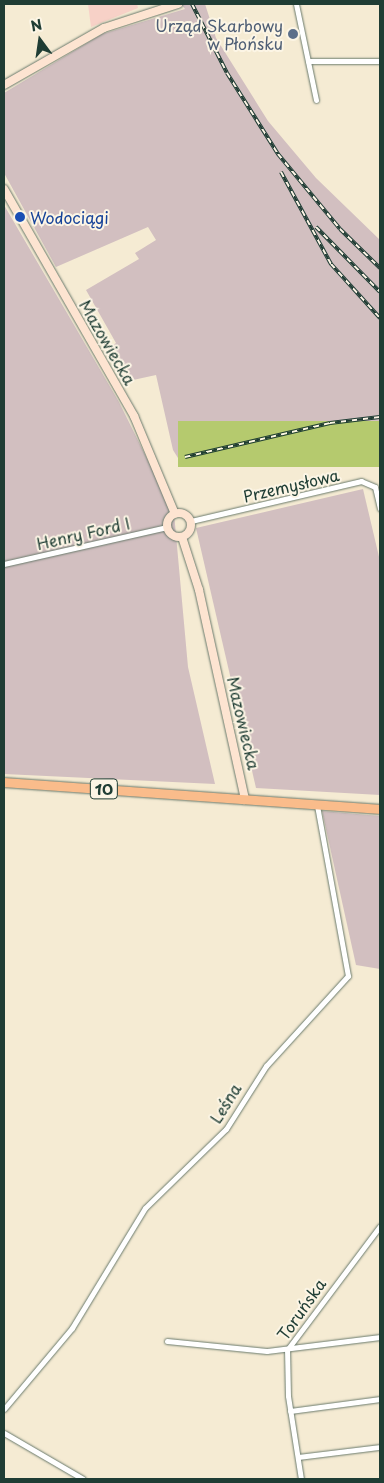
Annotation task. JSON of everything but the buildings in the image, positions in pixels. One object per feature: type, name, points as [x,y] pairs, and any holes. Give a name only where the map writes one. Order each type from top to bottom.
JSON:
[{"type":"main road","name":"10","points":[[4,782],[380,809]]},
{"type":"street","points":[[4,85],[104,28],[178,4]]},
{"type":"street","points":[[296,4],[316,100]]},
{"type":"street","points":[[308,60],[380,62]]},
{"type":"street","name":"Mazowiecka","points":[[4,190],[134,416],[175,514]]},
{"type":"street","name":"Przemysłowa","points":[[191,521],[362,482],[375,487],[380,508]]},
{"type":"street","points":[[175,514],[191,521],[189,532],[182,537],[175,537],[167,527],[175,514]]},
{"type":"street","name":"Henry Ford I","points":[[4,564],[167,527]]},
{"type":"street","name":"Mazowiecka","points":[[182,537],[199,590],[245,800]]},
{"type":"street","name":"Leśna","points":[[4,1408],[72,1328],[149,1202],[226,1129],[266,1066],[348,976],[316,805]]},
{"type":"street","name":"Toruńska","points":[[301,1479],[284,1360],[287,1350],[380,1226]]},
{"type":"street","points":[[167,1341],[287,1350],[380,1337]]},
{"type":"street","points":[[290,1411],[380,1399]]},
{"type":"street","points":[[4,1433],[82,1479]]},
{"type":"street","points":[[298,1458],[380,1447]]},
{"type":"shaded area","points":[[88,4],[137,4],[138,8],[91,27]]},
{"type":"shaded area","points":[[181,4],[205,4],[216,38],[268,121],[316,178],[380,240],[380,421],[183,466],[173,450],[156,375],[133,380],[119,363],[112,346],[116,343],[86,290],[139,259],[135,253],[156,240],[148,227],[56,267],[4,173],[4,93],[102,34],[185,9]]},
{"type":"shaded area","points":[[4,205],[119,402],[174,513],[188,667],[215,784],[4,774]]},
{"type":"shaded area","points":[[363,489],[380,561],[380,795],[256,788],[196,528]]},
{"type":"shaded area","points":[[322,811],[380,816],[380,969],[356,965]]},
{"type":"green space","points":[[178,421],[380,421],[380,467],[178,467]]},
{"type":"railway","points":[[192,4],[227,73],[278,154],[340,229],[380,268]]},
{"type":"railway","points":[[281,172],[331,264],[380,318]]},
{"type":"railway","points":[[316,227],[380,292]]},
{"type":"railway","points":[[185,457],[330,423],[380,417]]},
{"type":"place","name":"Urząd Skarbowy w Płońsku","points":[[293,34]]},
{"type":"place","name":"Wodociągi","points":[[20,217]]}]
